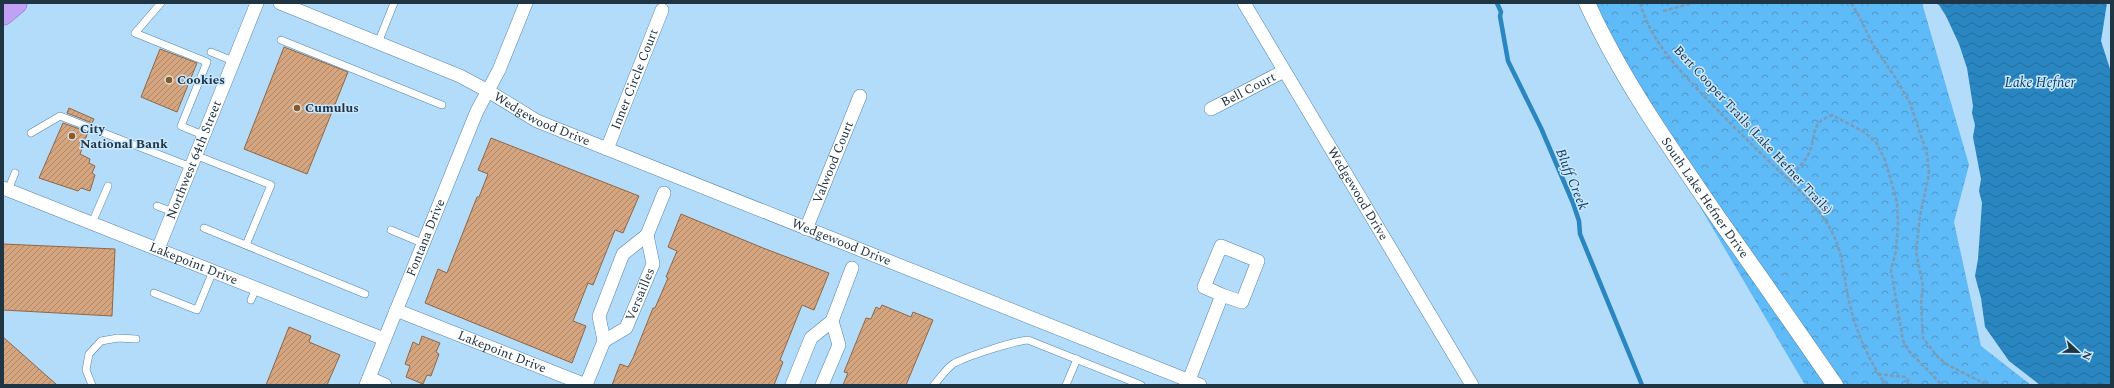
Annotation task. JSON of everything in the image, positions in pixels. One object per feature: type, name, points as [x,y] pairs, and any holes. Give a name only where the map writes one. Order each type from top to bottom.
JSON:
[{"type":"highway","points":[[3,14],[16,3]]},
{"type":"street","name":"Northwest 64th Street","points":[[158,249],[257,3]]},
{"type":"street","name":"Wedgewood Drive","points":[[280,3],[460,76],[537,121],[1194,383]]},
{"type":"street","name":"Wedgewood Drive","points":[[488,91],[499,70],[526,3]]},
{"type":"street","name":"Wedgewood Drive","points":[[1244,3],[1472,385]]},
{"type":"street","name":"South Lake Hefner Drive","points":[[1587,3],[1603,37],[1625,77],[1665,141],[1835,385]]},
{"type":"street","name":"Inner Circle Court","points":[[606,149],[662,10]]},
{"type":"street","name":"Bell Court","points":[[1211,109],[1284,70]]},
{"type":"street","name":"Fontana Drive","points":[[368,382],[422,243],[477,111],[488,91]]},
{"type":"street","name":"Valwood Court","points":[[806,229],[860,96]]},
{"type":"street","name":"Lakepoint Drive","points":[[6,189],[213,271],[254,294],[384,339]]},
{"type":"street","points":[[586,385],[604,341],[599,316],[623,254],[647,234],[664,193]]},
{"type":"street","name":"Versailles","points":[[604,341],[626,328],[653,264],[647,234]]},
{"type":"street","points":[[1221,246],[1258,261],[1242,302],[1222,295],[1204,288],[1221,246]]},
{"type":"street","points":[[792,385],[811,338],[832,321],[852,268]]},
{"type":"street","points":[[1194,383],[1222,295]]},
{"type":"street","name":"Lakepoint Drive","points":[[396,310],[586,385]]},
{"type":"street","points":[[822,385],[839,345],[832,321]]},
{"type":"street","points":[[368,382],[385,385]]},
{"type":"lane","points":[[161,3],[135,33],[207,62],[181,126],[203,135]]},
{"type":"lane","points":[[378,43],[394,3]]},
{"type":"lane","points":[[281,40],[442,105]]},
{"type":"lane","points":[[211,52],[233,61]]},
{"type":"lane","points":[[32,133],[60,116],[193,161],[271,185],[246,245]]},
{"type":"lane","points":[[6,189],[15,173]]},
{"type":"lane","points":[[92,223],[108,186]]},
{"type":"lane","points":[[157,206],[173,212]]},
{"type":"lane","points":[[204,228],[365,294]]},
{"type":"lane","points":[[391,230],[422,243]]},
{"type":"lane","points":[[154,293],[197,310],[213,271]]},
{"type":"lane","points":[[92,385],[86,370],[89,354],[101,341],[118,338],[136,339]]},
{"type":"lane","points":[[934,385],[945,371],[954,364],[1017,341],[1028,340],[1141,385]]},
{"type":"lane","points":[[1066,385],[1077,359]]},
{"type":"path","name":"Bert Cooper Trails (Lake Hefner Trails)","points":[[1640,3],[1645,20],[1652,33],[1660,46],[1677,67],[1732,126],[1788,178],[1817,209],[1833,234],[1844,263],[1848,296],[1860,340],[1878,374],[1886,385]]},
{"type":"path","points":[[1663,12],[1693,3]]},
{"type":"path","points":[[1851,3],[1873,45],[1895,77],[1910,104],[1927,154],[1929,174],[1920,216],[1916,252],[1923,286],[1921,303],[1923,338],[1937,356],[1946,364],[1987,385]]},
{"type":"path","points":[[1788,178],[1808,155],[1813,142],[1815,127],[1821,119],[1832,115],[1846,121],[1864,132],[1876,142],[1885,160],[1897,202],[1898,225],[1896,251],[1891,270],[1903,340],[1908,350],[1942,385]]},
{"type":"path","points":[[1878,374],[1906,377],[1911,385]]},
{"type":"green space","points":[[1580,3],[1922,3],[1969,165],[1954,222],[1981,346],[2031,385],[1805,385]]},
{"type":"water","name":"Lake Hefner","points":[[1935,3],[2107,3],[2101,41],[2111,72],[2111,385],[2040,385],[2009,361],[1985,327],[1981,298],[1975,276],[1978,259],[1982,203],[1979,191],[1981,179],[1973,137],[1975,125],[1972,113],[1973,106],[1967,68],[1959,44],[1946,16],[1939,5]]},
{"type":"building","name":"Cumulus","points":[[284,47],[348,72],[307,174],[244,149]]},
{"type":"building","name":"Cookies","points":[[160,49],[197,63],[177,112],[141,97]]},
{"type":"building","points":[[69,108],[94,119],[92,123],[67,113]]},
{"type":"building","name":"City National Bank","points":[[63,123],[88,132],[80,154],[90,159],[89,163],[95,166],[92,173],[95,175],[90,191],[81,188],[78,191],[39,178]]},
{"type":"building","points":[[491,138],[639,196],[623,233],[615,230],[593,285],[588,283],[573,321],[586,326],[572,363],[425,303],[438,269],[447,273],[477,197],[479,197],[488,174],[478,170]]},
{"type":"building","points":[[681,214],[763,248],[829,273],[814,310],[802,305],[780,360],[783,362],[774,385],[612,385],[620,364],[628,367],[633,358],[653,308],[655,308],[668,278],[666,277],[677,251],[668,247]]},
{"type":"building","points":[[3,244],[115,249],[112,316],[3,310]]},
{"type":"building","points":[[882,305],[911,317],[913,312],[933,320],[906,385],[843,385],[848,373],[844,372],[866,318],[871,319],[876,307],[880,309]]},
{"type":"building","points":[[289,327],[311,336],[309,342],[340,355],[327,385],[266,385]]},
{"type":"building","points":[[422,336],[440,343],[436,352],[439,354],[431,376],[427,375],[423,384],[406,377],[410,366],[405,364],[413,342],[419,345]]},
{"type":"building","points":[[3,337],[57,385],[3,385]]},
{"type":"waterway","name":"Bluff Creek","points":[[1497,3],[1501,12],[1500,16],[1508,61],[1541,128],[1573,203],[1579,221],[1580,234],[1642,385]]},
{"type":"place","name":"Cookies","points":[[169,80]]},
{"type":"place","name":"Cumulus","points":[[297,108]]},
{"type":"place","name":"City National Bank","points":[[72,136]]}]
